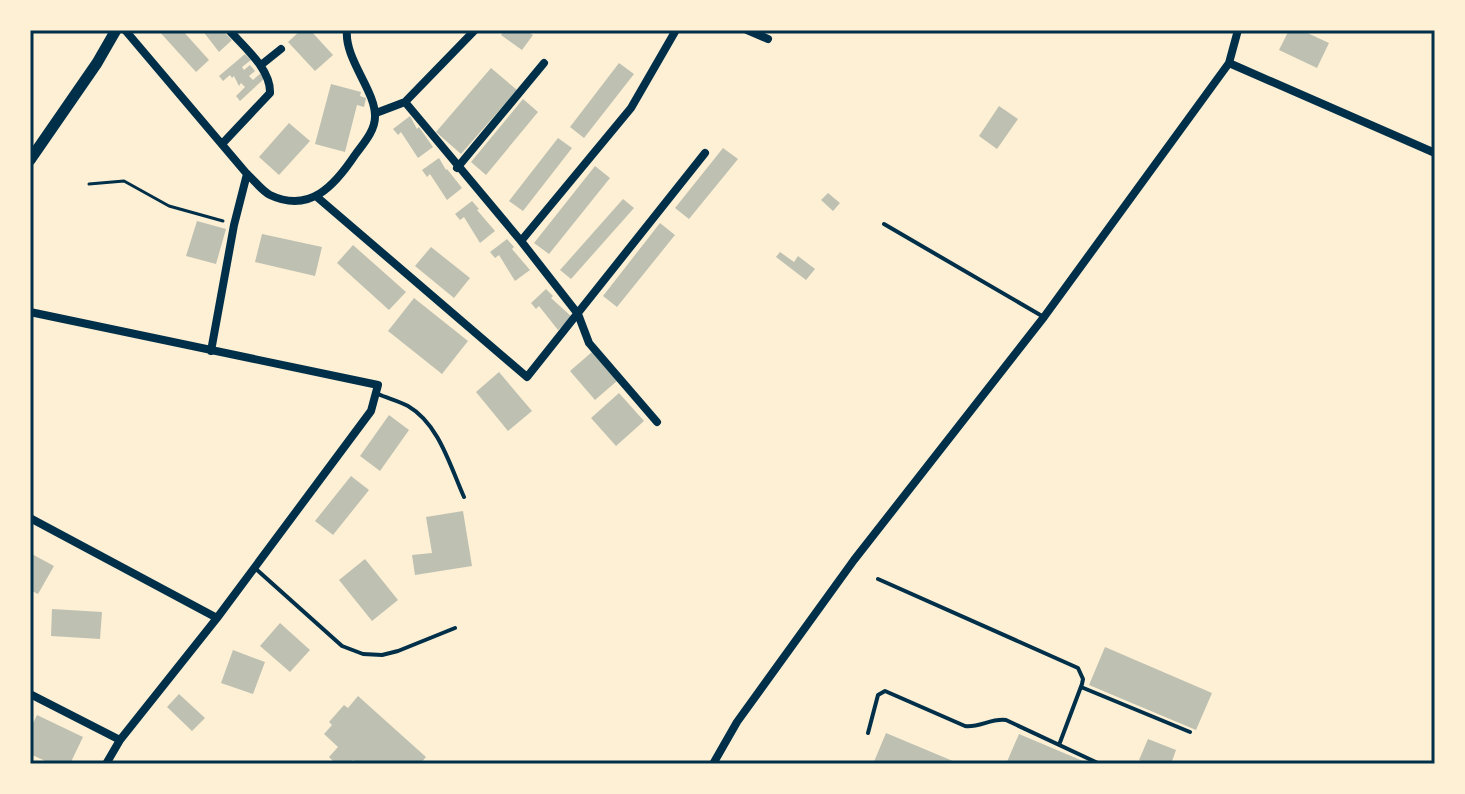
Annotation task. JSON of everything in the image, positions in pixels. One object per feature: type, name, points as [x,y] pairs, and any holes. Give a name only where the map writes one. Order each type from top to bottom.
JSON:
[{"type":"street","points":[[30,160],[116,30]]},
{"type":"street","points":[[222,144],[270,93],[271,87],[261,65],[229,30]]},
{"type":"street","points":[[128,31],[247,174],[268,194],[286,199],[317,197],[343,174],[374,128],[376,113],[347,44],[347,30]]},
{"type":"street","points":[[376,113],[405,102],[475,30]]},
{"type":"street","points":[[747,30],[768,39]]},
{"type":"street","points":[[713,764],[737,722],[854,560],[1044,317],[1229,63],[1238,30]]},
{"type":"street","points":[[521,241],[631,108],[675,31]]},
{"type":"street","points":[[261,65],[281,49]]},
{"type":"street","points":[[457,168],[544,63]]},
{"type":"street","points":[[1229,63],[1435,153]]},
{"type":"street","points":[[405,102],[521,241],[578,314],[589,343],[657,422]]},
{"type":"street","points":[[317,197],[527,377],[705,153]]},
{"type":"street","points":[[211,351],[234,225],[247,174]]},
{"type":"street","points":[[30,312],[378,385],[371,411],[217,618],[120,740],[106,764]]},
{"type":"street","points":[[30,518],[217,618]]},
{"type":"street","points":[[30,694],[120,740]]},
{"type":"lane","points":[[884,224],[1044,317]]},
{"type":"lane","points":[[375,394],[408,406],[423,418],[435,434],[464,497]]},
{"type":"lane","points":[[254,567],[342,646],[363,654],[382,655],[398,651],[455,628]]},
{"type":"lane","points":[[878,579],[1078,668],[1083,679],[1059,745]]},
{"type":"lane","points":[[1081,687],[1190,732]]},
{"type":"lane","points":[[868,733],[878,695],[885,691],[965,726],[1006,720],[1100,764]]},
{"type":"path","points":[[89,184],[124,181],[169,206],[234,225]]},
{"type":"building","points":[[158,30],[182,30],[209,60],[196,72]]},
{"type":"building","points":[[202,30],[222,30],[232,40],[219,52]]},
{"type":"building","points":[[301,30],[310,30],[333,55],[315,71],[288,42]]},
{"type":"building","points":[[505,30],[525,30],[533,35],[522,50],[501,35]]},
{"type":"building","points":[[1289,30],[1301,30],[1329,43],[1317,68],[1279,50]]},
{"type":"building","points":[[245,54],[251,60],[242,67],[244,70],[250,65],[255,71],[249,76],[253,80],[262,72],[266,77],[240,101],[236,96],[245,87],[241,83],[239,86],[234,76],[232,78],[230,75],[223,81],[219,76]]},
{"type":"building","points":[[619,63],[634,74],[584,138],[570,127]]},
{"type":"building","points":[[491,68],[517,90],[461,154],[436,132]]},
{"type":"building","points":[[331,84],[361,92],[360,96],[366,98],[364,107],[357,105],[345,152],[315,144]]},
{"type":"building","points":[[523,99],[538,112],[486,175],[471,162]]},
{"type":"building","points":[[999,106],[1018,119],[997,149],[979,136]]},
{"type":"building","points":[[410,116],[433,147],[418,158],[401,132],[398,135],[393,129]]},
{"type":"building","points":[[289,123],[310,141],[279,175],[259,157]]},
{"type":"building","points":[[558,138],[572,148],[523,211],[509,201]]},
{"type":"building","points":[[723,148],[738,159],[689,219],[675,208]]},
{"type":"building","points":[[439,158],[462,188],[447,200],[430,174],[427,177],[422,170]]},
{"type":"building","points":[[595,166],[610,178],[549,254],[534,243]]},
{"type":"building","points":[[828,193],[840,203],[833,211],[821,200]]},
{"type":"building","points":[[623,199],[634,208],[571,279],[560,270]]},
{"type":"building","points":[[472,201],[495,231],[480,243],[464,217],[460,220],[455,214]]},
{"type":"building","points":[[197,221],[226,229],[216,264],[186,256]]},
{"type":"building","points":[[660,223],[675,235],[617,307],[603,296]]},
{"type":"building","points":[[262,234],[322,247],[315,276],[255,262]]},
{"type":"building","points":[[507,239],[530,270],[515,281],[499,255],[495,258],[490,252]]},
{"type":"building","points":[[353,245],[406,292],[389,310],[337,263]]},
{"type":"building","points":[[431,247],[470,278],[454,298],[415,266]]},
{"type":"building","points":[[780,252],[794,262],[798,256],[815,269],[806,280],[776,257]]},
{"type":"building","points":[[546,289],[553,296],[551,298],[572,317],[558,330],[539,306],[536,309],[531,303]]},
{"type":"building","points":[[414,298],[468,341],[442,374],[388,331]]},
{"type":"building","points":[[592,352],[617,381],[595,400],[570,371]]},
{"type":"building","points":[[499,372],[532,411],[508,431],[476,392]]},
{"type":"building","points":[[619,393],[644,421],[616,446],[591,418]]},
{"type":"building","points":[[389,415],[409,430],[380,471],[360,456]]},
{"type":"building","points":[[351,476],[369,490],[333,535],[315,521]]},
{"type":"building","points":[[463,511],[472,566],[415,575],[412,555],[432,553],[426,517]]},
{"type":"building","points":[[30,553],[54,566],[38,594],[30,590]]},
{"type":"building","points":[[365,559],[398,600],[372,621],[339,580]]},
{"type":"building","points":[[52,609],[102,612],[100,639],[51,636]]},
{"type":"building","points":[[280,623],[310,650],[290,672],[260,646]]},
{"type":"building","points":[[1105,647],[1212,693],[1196,730],[1089,685]]},
{"type":"building","points":[[233,650],[265,662],[253,694],[221,683]]},
{"type":"building","points":[[179,694],[205,718],[192,731],[167,707]]},
{"type":"building","points":[[358,696],[426,757],[420,764],[358,764],[353,760],[349,764],[336,764],[329,757],[338,747],[324,734],[332,725],[329,722],[344,705],[348,708]]},
{"type":"building","points":[[37,715],[83,737],[70,764],[52,764],[30,754],[30,729]]},
{"type":"building","points":[[886,733],[960,764],[873,764]]},
{"type":"building","points":[[1019,734],[1090,764],[1006,764]]},
{"type":"building","points":[[1148,739],[1176,750],[1171,764],[1149,764],[1139,760]]}]
